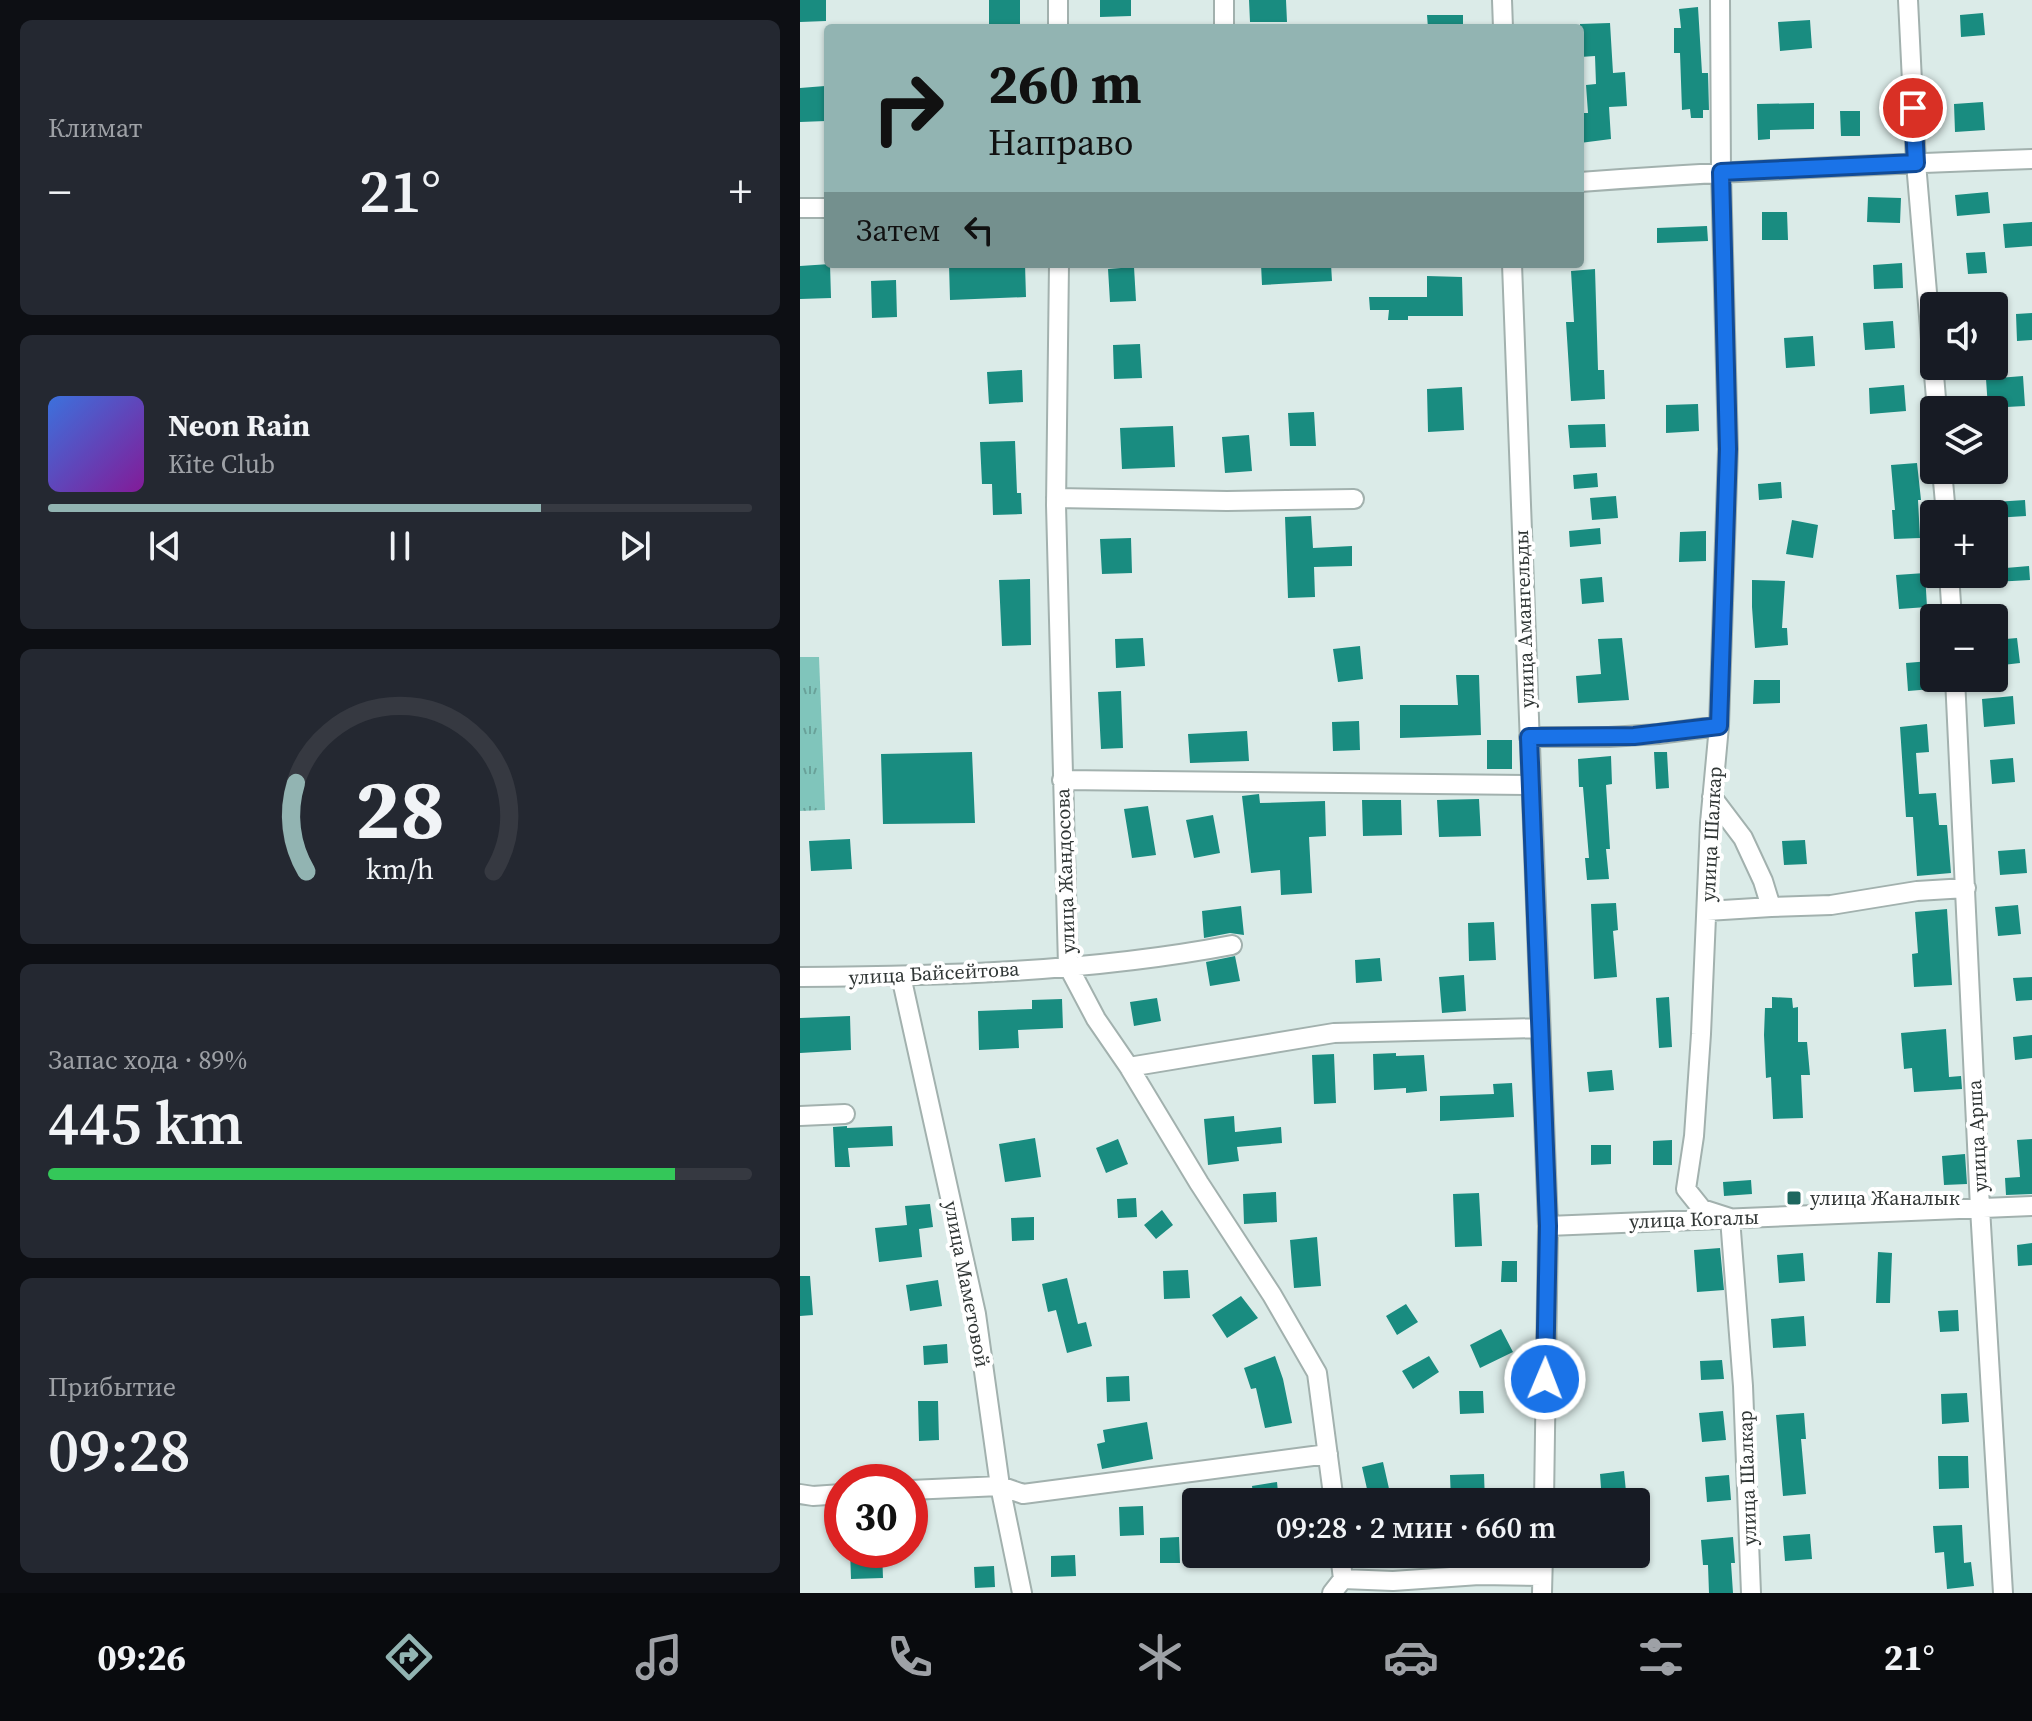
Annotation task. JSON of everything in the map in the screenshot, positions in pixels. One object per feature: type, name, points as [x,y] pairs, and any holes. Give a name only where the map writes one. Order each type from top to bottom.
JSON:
[{"type":"street","points":[[1058,0],[1058,24]]},
{"type":"street","points":[[1224,0],[1224,24]]},
{"type":"street","points":[[1502,0],[1503,24]]},
{"type":"street","name":"улица Шалкар","points":[[1720,0],[1728,449],[1719,726],[1712,797],[1694,1136],[1686,1189],[1702,1209],[1730,1218],[1743,1386],[1751,1593]]},
{"type":"street","points":[[1908,0],[1916,163],[1936,396]]},
{"type":"street","points":[[1584,182],[1721,172],[2032,159]]},
{"type":"street","points":[[800,208],[824,208]]},
{"type":"street","name":"улица Жандосова","points":[[1059,268],[1056,498],[1068,966],[1096,1019],[1272,1295],[1317,1373],[1332,1488]]},
{"type":"street","name":"улица Амангельды","points":[[1512,268],[1548,1226],[1544,1488]]},
{"type":"street","points":[[1056,498],[1227,501],[1354,499]]},
{"type":"street","name":"улица Арша","points":[[1956,692],[1980,1208],[2003,1593]]},
{"type":"street","points":[[1529,737],[1634,736],[1719,726]]},
{"type":"street","points":[[1062,780],[1530,785]]},
{"type":"street","points":[[1712,797],[1743,838],[1771,907]]},
{"type":"street","points":[[1707,911],[1831,905],[1917,891],[1966,888]]},
{"type":"street","name":"улица Байсейтова","points":[[800,977],[901,976],[1068,966],[1173,956],[1232,945]]},
{"type":"street","name":"улица Маметовой","points":[[901,976],[976,1314],[1000,1486],[1022,1593]]},
{"type":"street","points":[[1129,1067],[1334,1033],[1540,1028]]},
{"type":"street","points":[[800,1116],[845,1114]]},
{"type":"street","name":"улица Когалы","points":[[1548,1226],[2032,1206]]},
{"type":"street","points":[[928,1489],[1000,1486],[1023,1494],[1328,1454]]},
{"type":"street","points":[[800,1494],[824,1495]]},
{"type":"street","points":[[1337,1586],[1479,1575],[1542,1585]]},
{"type":"green space","points":[[800,657],[819,657],[825,810],[800,811]]},
{"type":"building","points":[[800,0],[826,0],[826,21],[800,22]]},
{"type":"building","points":[[989,0],[1020,0],[1020,24],[989,24]]},
{"type":"building","points":[[1100,0],[1131,0],[1131,16],[1100,17]]},
{"type":"building","points":[[1249,0],[1286,0],[1287,22],[1250,22]]},
{"type":"building","points":[[1698,7],[1702,73],[1708,73],[1709,110],[1703,110],[1703,118],[1691,118],[1690,109],[1682,110],[1680,53],[1674,53],[1674,28],[1681,28],[1679,9]]},
{"type":"building","points":[[1983,13],[1985,35],[1961,37],[1960,15]]},
{"type":"building","points":[[1427,15],[1463,15],[1463,24],[1428,24]]},
{"type":"building","points":[[1810,20],[1812,48],[1780,51],[1778,22]]},
{"type":"building","points":[[1610,23],[1613,73],[1625,72],[1627,106],[1609,107],[1611,139],[1584,142],[1584,113],[1588,113],[1586,85],[1596,84],[1595,56],[1584,57],[1584,24],[1580,24]]},
{"type":"building","points":[[824,86],[824,121],[800,122],[800,88]]},
{"type":"building","points":[[1983,102],[1985,130],[1955,132],[1954,104]]},
{"type":"building","points":[[1814,103],[1814,129],[1770,130],[1770,139],[1758,140],[1757,104]]},
{"type":"building","points":[[1840,111],[1860,111],[1860,136],[1841,136]]},
{"type":"building","points":[[1988,192],[1990,213],[1957,216],[1955,195]]},
{"type":"building","points":[[1868,197],[1901,198],[1900,223],[1867,222]]},
{"type":"building","points":[[1762,212],[1787,212],[1788,240],[1762,240]]},
{"type":"building","points":[[2032,222],[2032,246],[2005,248],[2003,224]]},
{"type":"building","points":[[1707,226],[1708,241],[1657,243],[1657,228]]},
{"type":"building","points":[[1985,252],[1987,273],[1968,274],[1966,253]]},
{"type":"building","points":[[1902,263],[1903,288],[1874,289],[1873,265]]},
{"type":"building","points":[[824,264],[824,268],[830,268],[831,298],[800,299],[800,266]]},
{"type":"building","points":[[949,268],[1025,268],[1026,297],[950,300]]},
{"type":"building","points":[[1134,268],[1136,301],[1110,302],[1108,269]]},
{"type":"building","points":[[1261,268],[1331,268],[1332,281],[1262,285]]},
{"type":"building","points":[[1595,269],[1598,370],[1604,370],[1605,399],[1571,401],[1566,322],[1574,322],[1571,271]]},
{"type":"building","points":[[1427,276],[1462,277],[1463,316],[1408,316],[1408,320],[1388,320],[1389,310],[1370,310],[1369,297],[1427,297]]},
{"type":"building","points":[[896,280],[897,317],[872,318],[871,281]]},
{"type":"building","points":[[2032,313],[2032,340],[2017,341],[2016,314]]},
{"type":"building","points":[[1893,321],[1895,348],[1865,350],[1863,323]]},
{"type":"building","points":[[1813,336],[1815,366],[1786,368],[1784,338]]},
{"type":"building","points":[[1140,344],[1142,378],[1114,379],[1113,345]]},
{"type":"building","points":[[1022,370],[1023,402],[989,404],[987,372]]},
{"type":"building","points":[[2023,376],[2025,406],[2008,407],[2008,396],[1987,396],[1986,380],[2008,380],[2008,377]]},
{"type":"building","points":[[1904,385],[1906,411],[1870,414],[1869,388]]},
{"type":"building","points":[[1462,387],[1464,430],[1428,432],[1427,389]]},
{"type":"building","points":[[1698,404],[1699,431],[1666,433],[1666,405]]},
{"type":"building","points":[[1314,412],[1316,446],[1290,446],[1288,413]]},
{"type":"building","points":[[1605,424],[1606,447],[1570,448],[1568,425]]},
{"type":"building","points":[[1173,426],[1175,467],[1122,469],[1120,428]]},
{"type":"building","points":[[1249,435],[1252,471],[1225,473],[1222,437]]},
{"type":"building","points":[[1015,441],[1017,493],[1021,493],[1022,514],[993,515],[992,484],[982,484],[980,442]]},
{"type":"building","points":[[1917,463],[1921,500],[1918,500],[1920,538],[1894,539],[1891,465]]},
{"type":"building","points":[[1597,473],[1598,487],[1574,489],[1573,475]]},
{"type":"building","points":[[1781,482],[1782,498],[1759,500],[1758,484]]},
{"type":"building","points":[[1616,496],[1618,518],[1592,520],[1590,498]]},
{"type":"building","points":[[2025,500],[2026,516],[2008,517],[2008,501]]},
{"type":"building","points":[[1311,516],[1313,548],[1352,546],[1352,566],[1314,567],[1315,597],[1288,598],[1285,517]]},
{"type":"building","points":[[1792,520],[1818,525],[1813,558],[1786,554]]},
{"type":"building","points":[[1600,528],[1601,544],[1570,547],[1569,531]]},
{"type":"building","points":[[1706,531],[1706,561],[1679,562],[1680,532]]},
{"type":"building","points":[[1131,538],[1132,573],[1102,574],[1100,539]]},
{"type":"building","points":[[2029,566],[2030,580],[2008,581],[2008,568]]},
{"type":"building","points":[[1920,573],[1920,588],[1926,588],[1927,604],[1899,609],[1896,575]]},
{"type":"building","points":[[1602,577],[1604,602],[1582,604],[1580,579]]},
{"type":"building","points":[[1030,579],[1031,645],[1002,646],[999,580]]},
{"type":"building","points":[[1752,580],[1785,581],[1782,628],[1787,628],[1788,645],[1755,648]]},
{"type":"building","points":[[1143,638],[1145,666],[1116,668],[1115,639]]},
{"type":"building","points":[[1622,638],[1629,700],[1578,703],[1576,676],[1601,674],[1598,639]]},
{"type":"building","points":[[2017,638],[2020,663],[2008,664],[2008,639]]},
{"type":"building","points":[[1360,646],[1363,679],[1338,682],[1333,649]]},
{"type":"building","points":[[1920,662],[1920,690],[1908,691],[1906,663]]},
{"type":"building","points":[[1456,675],[1479,675],[1481,735],[1400,738],[1400,705],[1458,705]]},
{"type":"building","points":[[1754,680],[1780,680],[1780,703],[1753,704]]},
{"type":"building","points":[[1121,691],[1123,748],[1101,749],[1098,692]]},
{"type":"building","points":[[2013,696],[2015,724],[1984,727],[1982,699]]},
{"type":"building","points":[[1359,721],[1360,750],[1333,751],[1332,722]]},
{"type":"building","points":[[1927,724],[1929,752],[1916,753],[1919,794],[1936,793],[1939,825],[1947,825],[1951,873],[1917,876],[1913,817],[1906,817],[1900,727]]},
{"type":"building","points":[[1247,731],[1249,761],[1190,763],[1188,734]]},
{"type":"building","points":[[1487,740],[1512,740],[1512,769],[1487,769]]},
{"type":"building","points":[[972,752],[975,823],[883,824],[881,754]]},
{"type":"building","points":[[1654,752],[1667,752],[1669,788],[1656,789]]},
{"type":"building","points":[[1611,756],[1612,784],[1606,785],[1609,879],[1587,880],[1585,858],[1589,858],[1578,759]]},
{"type":"building","points":[[2013,758],[2015,782],[1992,784],[1990,760]]},
{"type":"building","points":[[1259,794],[1260,803],[1325,801],[1326,836],[1309,837],[1312,893],[1281,895],[1280,870],[1251,873],[1242,796]]},
{"type":"building","points":[[1479,799],[1481,836],[1439,837],[1437,800]]},
{"type":"building","points":[[1362,800],[1401,800],[1402,835],[1363,836]]},
{"type":"building","points":[[1148,806],[1156,855],[1132,858],[1124,809]]},
{"type":"building","points":[[1213,815],[1220,853],[1194,858],[1186,820]]},
{"type":"building","points":[[850,839],[852,869],[811,871],[809,841]]},
{"type":"building","points":[[1805,840],[1807,864],[1784,865],[1782,841]]},
{"type":"building","points":[[2025,849],[2027,873],[2000,875],[1998,851]]},
{"type":"building","points":[[1616,903],[1618,930],[1613,931],[1617,977],[1594,979],[1591,904]]},
{"type":"building","points":[[2018,905],[2021,934],[1998,936],[1995,907]]},
{"type":"building","points":[[1241,906],[1244,935],[1230,933],[1204,938],[1202,911]]},
{"type":"building","points":[[1947,909],[1952,985],[1914,987],[1912,954],[1918,953],[1915,912]]},
{"type":"building","points":[[1494,922],[1496,960],[1469,961],[1468,923]]},
{"type":"building","points":[[1235,956],[1240,981],[1210,986],[1206,962]]},
{"type":"building","points":[[1380,958],[1382,981],[1356,983],[1355,960]]},
{"type":"building","points":[[1464,975],[1466,1011],[1442,1013],[1439,977]]},
{"type":"building","points":[[2032,977],[2032,1000],[2016,1001],[2013,978]]},
{"type":"building","points":[[1669,997],[1672,1047],[1659,1048],[1656,998]]},
{"type":"building","points":[[1772,997],[1792,998],[1793,1008],[1798,1007],[1798,1042],[1807,1042],[1810,1075],[1801,1075],[1803,1118],[1773,1119],[1771,1077],[1766,1078],[1764,1035],[1765,1008],[1772,1008]]},
{"type":"building","points":[[1157,998],[1161,1021],[1134,1026],[1130,1002]]},
{"type":"building","points":[[1062,999],[1063,1028],[1018,1030],[1019,1048],[979,1050],[978,1011],[1032,1009],[1032,1000]]},
{"type":"building","points":[[850,1016],[851,1050],[800,1053],[800,1018]]},
{"type":"building","points":[[1946,1029],[1949,1077],[1961,1076],[1962,1089],[1914,1092],[1912,1068],[1904,1069],[1901,1033]]},
{"type":"building","points":[[2032,1035],[2032,1058],[2015,1060],[2013,1037]]},
{"type":"building","points":[[1396,1053],[1396,1056],[1424,1055],[1427,1091],[1406,1093],[1406,1088],[1374,1090],[1373,1054]]},
{"type":"building","points":[[1334,1054],[1336,1103],[1314,1104],[1312,1055]]},
{"type":"building","points":[[1612,1070],[1614,1090],[1589,1092],[1587,1072]]},
{"type":"building","points":[[1512,1083],[1514,1117],[1440,1121],[1440,1096],[1494,1094],[1493,1084]]},
{"type":"building","points":[[1234,1116],[1235,1132],[1281,1127],[1282,1143],[1237,1147],[1239,1161],[1208,1165],[1204,1119]]},
{"type":"building","points":[[892,1126],[893,1146],[848,1148],[850,1167],[835,1167],[833,1127]]},
{"type":"building","points":[[1035,1138],[1041,1177],[1005,1182],[999,1144]]},
{"type":"building","points":[[1118,1139],[1128,1164],[1106,1173],[1096,1148]]},
{"type":"building","points":[[2032,1139],[2032,1194],[2006,1195],[2005,1178],[2020,1177],[2017,1140]]},
{"type":"building","points":[[1672,1140],[1672,1165],[1653,1165],[1653,1141]]},
{"type":"building","points":[[1591,1145],[1611,1145],[1611,1164],[1591,1165]]},
{"type":"building","points":[[1965,1154],[1967,1184],[1944,1185],[1942,1156]]},
{"type":"building","points":[[1751,1180],[1752,1194],[1724,1196],[1723,1182]]},
{"type":"building","points":[[1276,1192],[1277,1222],[1244,1224],[1243,1194]]},
{"type":"building","points":[[1479,1193],[1482,1246],[1455,1247],[1453,1194]]},
{"type":"building","points":[[1136,1198],[1137,1217],[1118,1218],[1117,1199]]},
{"type":"building","points":[[930,1204],[933,1227],[919,1229],[922,1257],[879,1262],[875,1228],[907,1225],[905,1206]]},
{"type":"building","points":[[1162,1210],[1173,1225],[1156,1239],[1144,1225]]},
{"type":"building","points":[[1034,1217],[1034,1240],[1012,1241],[1011,1218]]},
{"type":"building","points":[[1317,1237],[1321,1286],[1294,1288],[1290,1240]]},
{"type":"building","points":[[2032,1243],[2032,1265],[2018,1266],[2017,1245]]},
{"type":"building","points":[[1720,1248],[1724,1290],[1697,1292],[1694,1250]]},
{"type":"building","points":[[1878,1252],[1892,1253],[1890,1303],[1876,1303]]},
{"type":"building","points":[[1803,1253],[1805,1281],[1779,1283],[1777,1255]]},
{"type":"building","points":[[1502,1261],[1517,1261],[1517,1282],[1501,1282]]},
{"type":"building","points":[[1188,1270],[1190,1298],[1164,1299],[1163,1271]]},
{"type":"building","points":[[800,1276],[810,1276],[813,1315],[800,1316]]},
{"type":"building","points":[[1067,1278],[1078,1324],[1086,1322],[1092,1346],[1067,1353],[1056,1310],[1048,1312],[1042,1284]]},
{"type":"building","points":[[938,1280],[942,1306],[910,1311],[906,1285]]},
{"type":"building","points":[[1241,1296],[1258,1318],[1227,1338],[1212,1315]]},
{"type":"building","points":[[1406,1304],[1418,1322],[1397,1335],[1386,1316]]},
{"type":"building","points":[[1958,1310],[1959,1331],[1940,1332],[1938,1311]]},
{"type":"building","points":[[1804,1316],[1806,1346],[1773,1348],[1771,1319]]},
{"type":"building","points":[[1501,1329],[1513,1352],[1480,1368],[1470,1345]]},
{"type":"building","points":[[947,1344],[948,1363],[924,1365],[923,1346]]},
{"type":"building","points":[[1275,1356],[1292,1423],[1265,1428],[1256,1388],[1251,1389],[1244,1368]]},
{"type":"building","points":[[1429,1356],[1439,1372],[1413,1389],[1402,1371]]},
{"type":"building","points":[[1722,1360],[1724,1379],[1701,1380],[1700,1361]]},
{"type":"building","points":[[1129,1376],[1130,1401],[1107,1402],[1106,1377]]},
{"type":"building","points":[[1459,1391],[1483,1391],[1484,1413],[1460,1414]]},
{"type":"building","points":[[1967,1393],[1969,1422],[1942,1424],[1941,1394]]},
{"type":"building","points":[[918,1401],[938,1401],[939,1440],[919,1441]]},
{"type":"building","points":[[1723,1411],[1726,1440],[1702,1442],[1699,1413]]},
{"type":"building","points":[[1804,1413],[1806,1439],[1801,1439],[1806,1494],[1783,1496],[1776,1415]]},
{"type":"building","points":[[1147,1422],[1153,1459],[1102,1469],[1097,1444],[1105,1442],[1103,1430]]},
{"type":"building","points":[[1938,1456],[1968,1456],[1969,1488],[1939,1489]]},
{"type":"building","points":[[1383,1462],[1389,1488],[1367,1488],[1362,1467]]},
{"type":"building","points":[[1624,1471],[1626,1488],[1601,1488],[1600,1474]]},
{"type":"building","points":[[1484,1474],[1484,1488],[1450,1488],[1450,1475]]},
{"type":"building","points":[[1729,1475],[1731,1500],[1707,1502],[1705,1477]]},
{"type":"building","points":[[1277,1482],[1278,1488],[1252,1488]]},
{"type":"building","points":[[1143,1506],[1144,1535],[1120,1536],[1119,1507]]},
{"type":"building","points":[[1962,1525],[1964,1563],[1971,1562],[1974,1586],[1947,1589],[1944,1552],[1935,1553],[1933,1526]]},
{"type":"building","points":[[1810,1534],[1812,1559],[1785,1561],[1783,1536]]},
{"type":"building","points":[[1179,1537],[1180,1563],[1160,1563],[1160,1538]]},
{"type":"building","points":[[1733,1537],[1733,1593],[1709,1593],[1708,1565],[1703,1565],[1701,1540]]},
{"type":"building","points":[[1075,1555],[1076,1576],[1051,1577],[1051,1556]]},
{"type":"building","points":[[994,1566],[995,1587],[975,1588],[974,1567]]},
{"type":"building","points":[[851,1568],[883,1568],[883,1578],[851,1579]]},
{"type":"place","name":"улица Жаналык","points":[[1794,1198]]},
{"type":"route","points":[[1545,1379],[1548,1226],[1529,737],[1634,736],[1719,726],[1728,449],[1721,172],[1916,163],[1913,108]]}]
